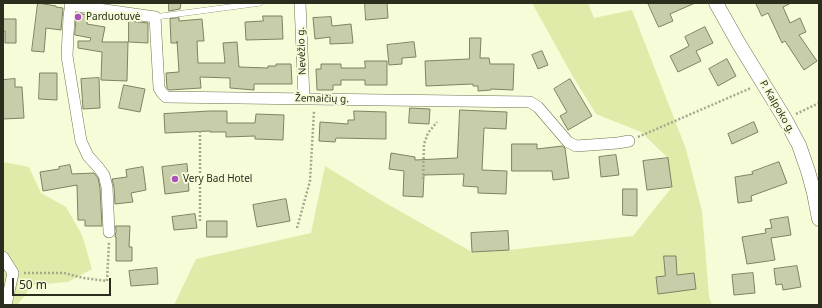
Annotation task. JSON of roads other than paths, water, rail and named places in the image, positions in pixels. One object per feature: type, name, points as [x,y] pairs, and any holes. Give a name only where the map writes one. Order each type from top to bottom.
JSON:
[{"type":"street","name":"Nevėžio g.","points":[[300,3],[310,98]]},
{"type":"street","name":"P. Kalpoko g.","points":[[716,3],[799,145],[814,193],[819,219]]},
{"type":"street","points":[[109,232],[107,187],[104,175],[98,166],[88,156],[81,141],[67,56],[70,4],[155,17]]},
{"type":"street","name":"Žemaičių g.","points":[[155,17],[159,88],[166,96],[530,102],[538,107],[568,142],[576,146],[629,141]]},
{"type":"street","points":[[3,257],[13,273],[6,305]]},
{"type":"lane","points":[[155,17],[260,3]]},
{"type":"place","name":"Parduotuvė","points":[[78,17]]},
{"type":"place","name":"Very Bad Hotel","points":[[175,179]]}]
